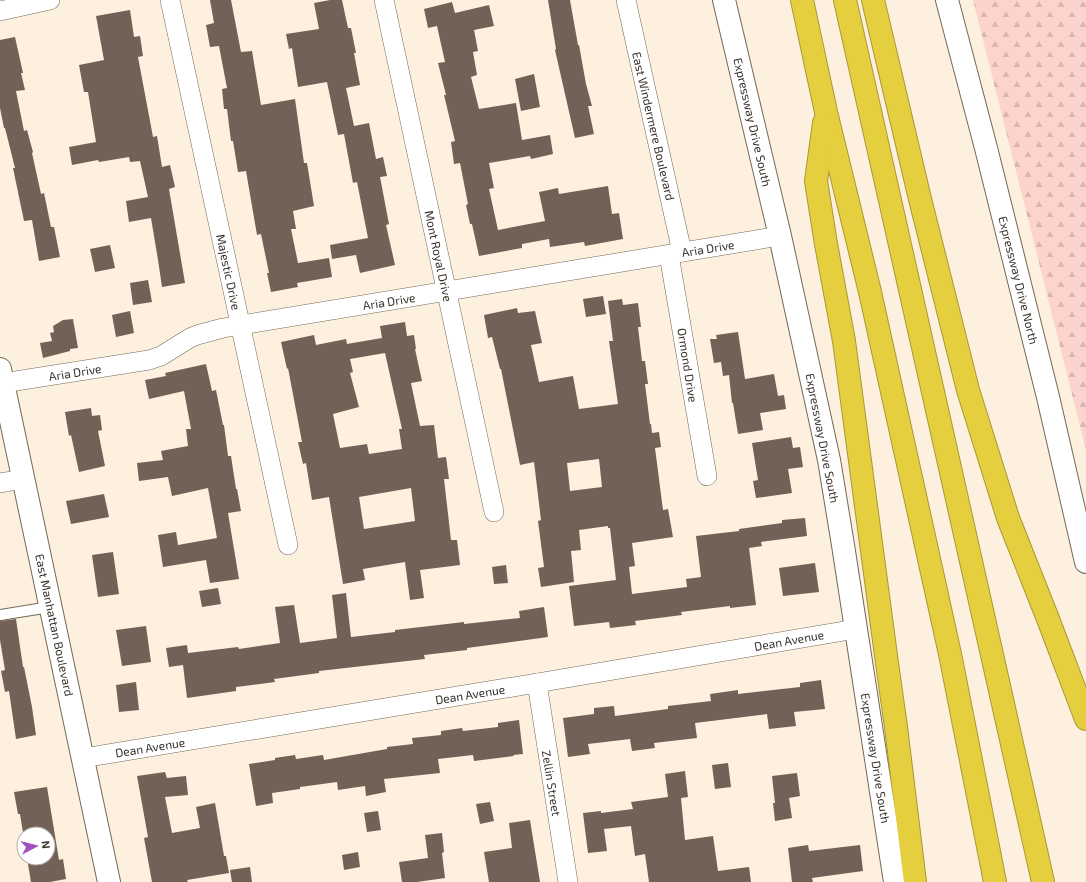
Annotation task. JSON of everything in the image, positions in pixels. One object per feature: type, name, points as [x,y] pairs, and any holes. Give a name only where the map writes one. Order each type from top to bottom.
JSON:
[{"type":"highway","points":[[802,0],[826,112],[870,292],[950,654],[995,882]]},
{"type":"highway","points":[[845,0],[1043,882]]},
{"type":"highway","points":[[873,0],[968,390],[1008,518],[1086,719]]},
{"type":"highway","points":[[826,112],[816,181],[844,341],[896,727],[915,882]]},
{"type":"street","points":[[0,11],[50,0]]},
{"type":"street","name":"Majestic Drive","points":[[170,0],[288,545]]},
{"type":"street","name":"Mont Royal Drive","points":[[384,0],[494,512]]},
{"type":"street","name":"East Windermere Boulevard","points":[[626,0],[676,254]]},
{"type":"street","name":"Expressway Drive South","points":[[724,0],[780,236],[829,460],[895,882]]},
{"type":"street","name":"Expressway Drive North","points":[[946,0],[986,148],[1043,375],[1086,562]]},
{"type":"street","name":"Aria Drive","points":[[2,376],[149,360],[161,356],[190,338],[208,331],[780,236]]},
{"type":"street","name":"Ormond Drive","points":[[676,254],[707,476]]},
{"type":"street","name":"East Manhattan Boulevard","points":[[2,376],[109,882]]},
{"type":"street","points":[[0,483],[24,479]]},
{"type":"street","name":"Dean Avenue","points":[[83,758],[856,629]]},
{"type":"street","name":"Zellin Street","points":[[537,683],[568,882]]},
{"type":"lane","points":[[0,615],[50,607]]},
{"type":"green space","points":[[973,0],[1086,0],[1086,450]]},
{"type":"building","points":[[210,0],[231,0],[241,52],[252,51],[261,105],[295,99],[304,163],[307,163],[314,206],[293,211],[296,229],[291,229],[298,263],[329,258],[332,277],[297,283],[298,287],[271,292],[267,273],[269,273],[261,234],[257,235],[246,171],[238,172],[233,141],[231,141],[227,109],[224,109],[222,89],[227,88],[219,46],[210,47],[206,25],[214,23]]},
{"type":"building","points":[[330,0],[342,0],[348,28],[351,28],[356,53],[354,53],[360,85],[346,88],[354,126],[369,123],[376,159],[383,157],[387,176],[380,177],[389,224],[386,225],[395,265],[360,273],[356,255],[332,259],[330,245],[368,238],[357,182],[353,183],[344,134],[338,135],[327,82],[298,87],[292,48],[289,49],[286,34],[319,29],[314,3]]},
{"type":"building","points":[[548,0],[570,0],[586,84],[592,106],[588,106],[594,134],[575,138],[555,50]]},
{"type":"building","points":[[452,2],[455,13],[489,5],[494,26],[474,30],[478,51],[473,52],[477,75],[471,77],[479,109],[516,103],[522,140],[550,135],[553,154],[531,159],[530,156],[489,163],[494,188],[489,189],[498,230],[545,221],[539,192],[558,188],[559,194],[608,186],[612,214],[619,213],[623,239],[585,246],[584,242],[550,247],[549,239],[522,244],[522,248],[479,256],[466,205],[468,204],[460,163],[454,164],[451,142],[455,141],[438,63],[445,62],[437,26],[428,28],[424,9]]},
{"type":"building","points":[[130,10],[134,37],[140,36],[143,56],[138,57],[153,137],[157,136],[162,167],[170,165],[175,187],[169,189],[185,283],[162,287],[151,218],[129,222],[126,201],[148,197],[140,161],[130,162],[129,157],[99,162],[98,160],[72,165],[69,147],[96,142],[88,92],[84,92],[79,65],[104,60],[96,16]]},
{"type":"building","points":[[15,37],[25,90],[16,91],[24,131],[27,130],[41,194],[44,193],[51,227],[54,227],[60,257],[39,261],[32,220],[24,221],[13,168],[15,168],[0,108],[0,40]]},
{"type":"building","points":[[534,74],[540,107],[521,111],[515,79]]},
{"type":"building","points":[[110,245],[115,268],[95,272],[90,249]]},
{"type":"building","points":[[148,280],[152,302],[133,305],[130,283]]},
{"type":"building","points":[[603,296],[606,314],[586,317],[583,299]]},
{"type":"building","points":[[622,299],[623,305],[638,303],[641,327],[638,327],[642,361],[645,361],[648,384],[645,384],[650,424],[652,433],[659,432],[661,447],[655,448],[663,510],[668,509],[673,537],[632,543],[635,566],[629,567],[632,594],[687,587],[686,579],[701,577],[696,536],[739,531],[739,529],[782,523],[782,520],[805,518],[807,536],[761,542],[762,546],[749,548],[756,605],[730,608],[730,606],[681,612],[682,615],[635,621],[636,625],[610,628],[609,622],[574,626],[569,586],[616,580],[610,528],[608,528],[608,526],[579,530],[581,550],[571,551],[574,582],[541,587],[538,568],[544,567],[538,521],[541,520],[534,462],[520,465],[501,369],[492,337],[488,338],[484,315],[517,308],[518,313],[535,311],[542,343],[531,345],[539,382],[573,376],[579,409],[618,404],[609,341],[613,341],[608,301]],"holes":[[[599,459],[602,487],[570,491],[567,463]]]},
{"type":"building","points":[[130,311],[134,333],[116,337],[112,315]]},
{"type":"building","points":[[73,319],[78,348],[70,349],[70,351],[43,358],[40,343],[52,341],[50,333],[54,332],[53,326],[63,320]]},
{"type":"building","points":[[405,322],[407,336],[414,335],[415,349],[422,381],[411,383],[420,426],[434,425],[438,458],[446,457],[449,479],[444,479],[451,540],[457,540],[460,565],[420,570],[424,598],[410,600],[405,562],[363,569],[365,580],[343,584],[329,497],[312,500],[306,463],[303,464],[298,442],[302,442],[288,368],[287,369],[281,342],[314,335],[316,345],[346,339],[347,344],[382,338],[380,326]],"holes":[[[385,353],[402,429],[399,429],[402,449],[369,454],[367,444],[340,448],[333,414],[359,407],[350,373],[353,372],[350,359]],[[411,488],[415,521],[364,529],[359,497]]]},
{"type":"building","points":[[738,332],[745,379],[774,374],[778,396],[784,395],[786,409],[760,413],[763,430],[738,434],[732,403],[729,375],[723,376],[721,362],[714,363],[710,339],[717,339],[716,335]]},
{"type":"building","points":[[206,364],[212,391],[216,390],[224,425],[228,456],[231,456],[241,511],[228,513],[239,579],[210,583],[206,560],[163,567],[158,535],[176,532],[178,545],[217,538],[208,488],[172,496],[168,477],[139,481],[137,463],[163,460],[161,451],[188,446],[186,429],[191,429],[184,391],[149,399],[145,380],[166,376],[165,373]]},
{"type":"building","points":[[91,408],[92,416],[100,415],[102,430],[98,431],[105,466],[79,472],[71,435],[69,436],[65,412]]},
{"type":"building","points":[[791,437],[793,448],[800,447],[803,467],[788,469],[792,493],[756,498],[753,481],[758,480],[752,443]]},
{"type":"building","points":[[104,494],[109,517],[71,524],[66,501]]},
{"type":"building","points":[[113,552],[119,594],[98,597],[92,555]]},
{"type":"building","points":[[815,563],[819,592],[783,596],[779,568]]},
{"type":"building","points":[[506,565],[508,583],[494,584],[492,567]]},
{"type":"building","points":[[218,588],[221,604],[202,607],[199,591]]},
{"type":"building","points":[[346,593],[351,637],[464,622],[464,624],[520,618],[519,611],[544,607],[548,637],[467,648],[467,650],[424,655],[425,659],[319,671],[319,673],[274,679],[275,682],[236,687],[236,691],[187,698],[183,665],[169,667],[166,648],[187,645],[188,653],[238,647],[239,649],[280,643],[275,607],[294,605],[300,643],[337,638],[332,595]]},
{"type":"building","points":[[16,619],[23,667],[32,707],[36,735],[16,739],[9,691],[5,692],[1,671],[5,670],[0,640],[0,621]]},
{"type":"building","points":[[146,626],[151,662],[122,666],[116,630]]},
{"type":"building","points":[[821,680],[825,709],[794,712],[796,726],[769,729],[767,714],[695,723],[697,738],[654,743],[655,748],[632,751],[630,739],[588,744],[590,754],[568,757],[563,718],[594,714],[594,708],[614,706],[615,716],[668,709],[668,706],[711,701],[710,694],[738,690],[738,694],[800,687],[800,683]]},
{"type":"building","points":[[136,682],[139,710],[119,712],[116,685]]},
{"type":"building","points":[[519,720],[523,754],[474,761],[473,755],[438,759],[440,773],[384,779],[386,792],[366,796],[365,786],[338,790],[337,782],[300,787],[300,789],[272,793],[273,803],[256,806],[249,764],[295,755],[296,759],[323,755],[324,760],[387,749],[387,747],[413,744],[412,738],[441,735],[441,731],[462,728],[463,731],[498,727],[498,723]]},
{"type":"building","points":[[728,763],[731,787],[715,789],[712,765]]},
{"type":"building","points":[[685,771],[688,797],[681,798],[685,840],[713,836],[718,871],[749,867],[751,882],[649,882],[645,854],[635,856],[631,826],[604,829],[607,851],[588,853],[583,813],[601,811],[601,813],[633,809],[631,802],[668,797],[665,774]]},
{"type":"building","points":[[165,772],[167,778],[186,776],[188,795],[165,797],[172,833],[200,828],[196,807],[215,803],[224,856],[226,856],[229,873],[187,880],[188,882],[152,882],[144,838],[148,837],[137,776]]},
{"type":"building","points":[[797,773],[800,796],[789,798],[792,818],[775,821],[772,776]]},
{"type":"building","points":[[47,787],[53,826],[22,826],[14,792]]},
{"type":"building","points":[[490,802],[494,821],[480,824],[476,804]]},
{"type":"building","points":[[378,811],[381,830],[367,832],[364,813]]},
{"type":"building","points":[[530,820],[540,882],[489,882],[484,852],[512,848],[509,823]]},
{"type":"building","points":[[442,833],[444,852],[442,853],[445,878],[417,882],[402,882],[399,862],[428,858],[425,835]]},
{"type":"building","points":[[56,842],[59,860],[63,859],[66,879],[50,882],[31,882],[28,866],[56,866]]},
{"type":"building","points":[[808,845],[809,851],[860,845],[863,871],[812,878],[813,882],[792,882],[788,848]]},
{"type":"building","points":[[358,852],[360,867],[344,870],[342,855]]},
{"type":"building","points":[[250,867],[252,882],[232,882],[230,870]]}]
